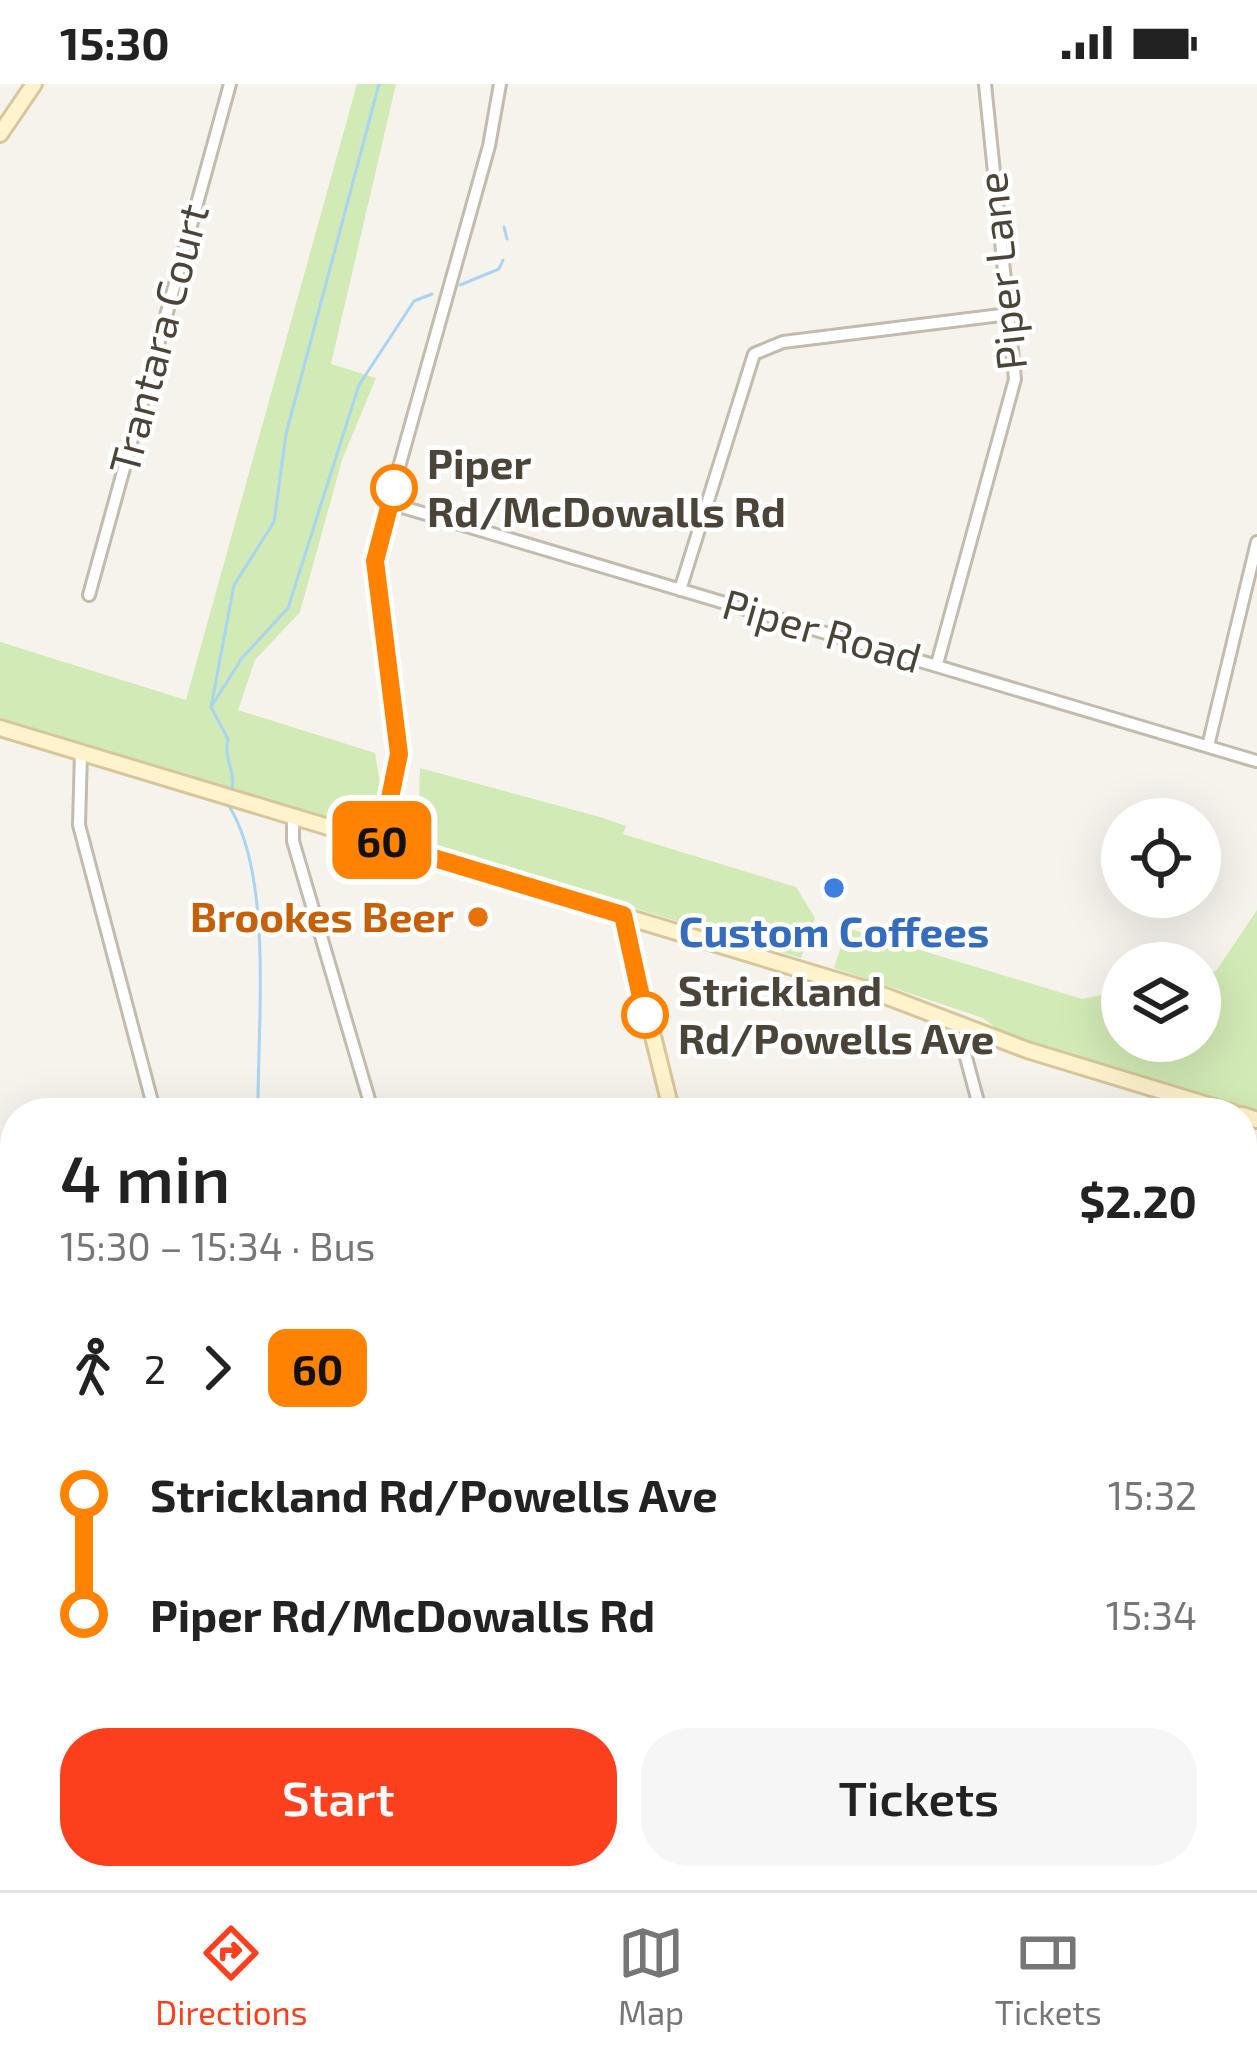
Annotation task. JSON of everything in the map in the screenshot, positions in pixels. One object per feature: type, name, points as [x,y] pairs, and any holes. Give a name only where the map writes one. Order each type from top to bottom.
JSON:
[{"type":"main road","points":[[0,134],[34,84]]},
{"type":"main road","points":[[0,728],[872,991],[1182,1098]]},
{"type":"main road","points":[[623,915],[668,1098]]},
{"type":"street","name":"Trantara Court","points":[[89,595],[230,84]]},
{"type":"street","points":[[381,842],[399,754],[375,574],[389,503],[481,174],[500,84]]},
{"type":"street","name":"Piper Lane","points":[[937,664],[1012,404],[1015,368],[985,84]]},
{"type":"street","points":[[680,590],[754,354],[783,342],[1009,314]]},
{"type":"street","name":"Piper Road","points":[[389,503],[1256,761]]},
{"type":"street","points":[[1208,746],[1257,542]]},
{"type":"street","points":[[80,752],[79,825],[151,1098]]},
{"type":"street","points":[[293,816],[293,841],[369,1098]]},
{"type":"street","points":[[971,1028],[964,1050],[977,1098]]},
{"type":"green space","points":[[357,84],[396,84],[331,364],[376,378],[342,460],[300,612],[255,660],[238,710],[375,753],[381,804],[369,829],[337,824],[0,722],[0,642],[186,700]]},
{"type":"green space","points":[[420,768],[600,817],[626,826],[623,834],[796,887],[815,918],[801,958],[406,840],[400,822],[419,802]]},
{"type":"green space","points":[[1257,910],[1257,1098],[1209,1098],[1005,1035],[983,1018],[834,968],[847,928],[1082,999],[1101,995],[1101,1062],[1221,1062],[1221,964]]},
{"type":"waterway","points":[[211,707],[234,585],[274,522],[286,434],[379,84]]},
{"type":"waterway","points":[[504,227],[507,239]]},
{"type":"waterway","points":[[460,285],[499,269],[503,260]]},
{"type":"waterway","points":[[232,789],[228,739],[211,707],[242,658],[288,608],[359,385],[414,301],[432,294]]},
{"type":"waterway","points":[[229,806],[243,836],[258,912],[258,1098]]},
{"type":"bus line","name":"60","points":[[394,488],[375,561],[399,754],[381,842],[623,915],[623,932],[645,1015]]},
{"type":"place","name":"Piper Rd/McDowalls Rd","points":[[394,488]]},
{"type":"place","name":"Custom Coffees","points":[[834,888]]},
{"type":"place","name":"Brookes Beer","points":[[478,917]]},
{"type":"place","name":"Strickland Rd/Powells Ave","points":[[645,1015]]}]
